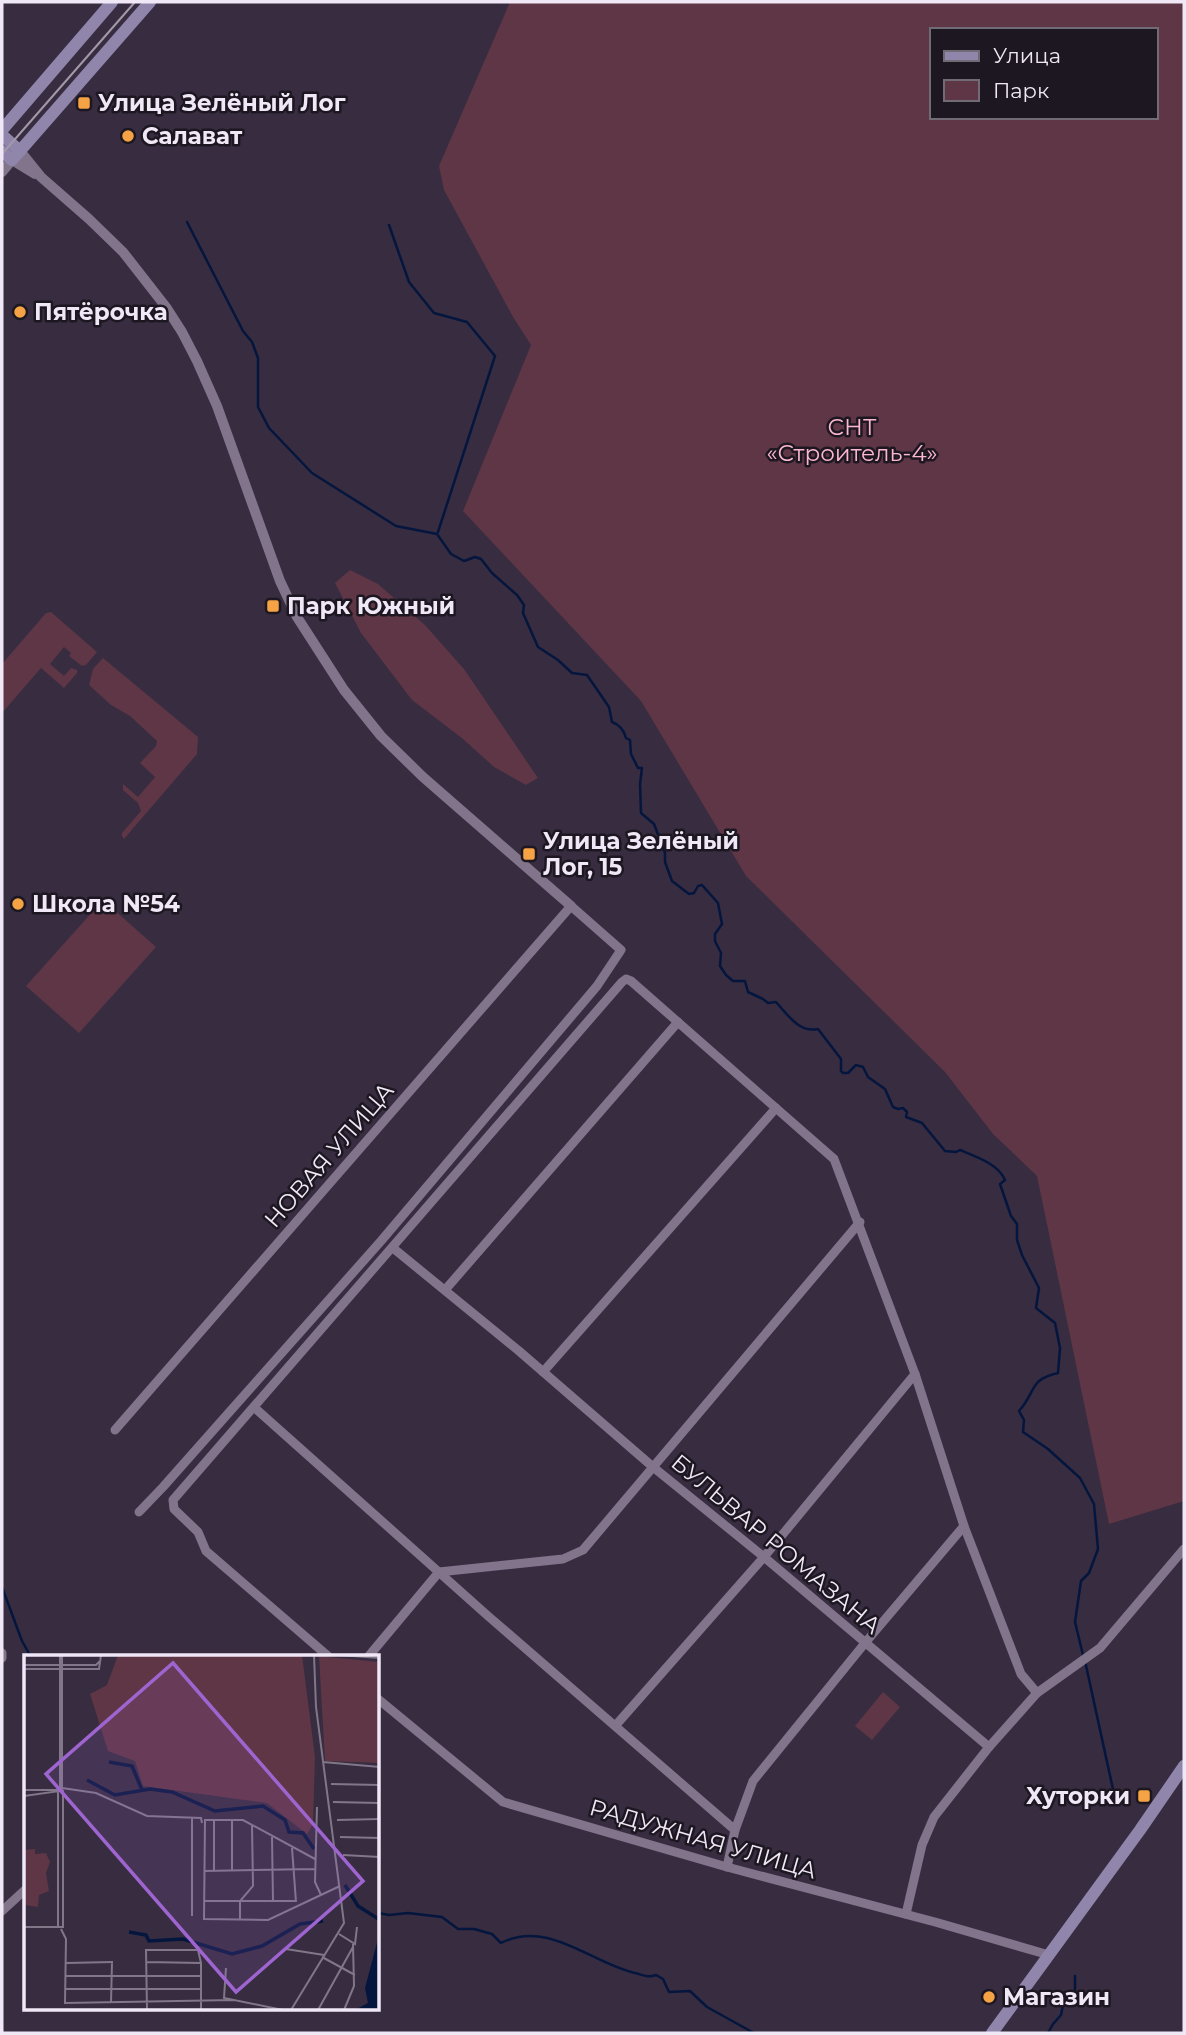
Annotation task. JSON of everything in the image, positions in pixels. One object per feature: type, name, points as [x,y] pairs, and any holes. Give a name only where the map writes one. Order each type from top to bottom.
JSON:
[{"type":"main road","points":[[16,156],[2,132],[112,2]]},
{"type":"main road","points":[[16,156],[150,2]]},
{"type":"main road","points":[[2,151],[16,156]]},
{"type":"main road","points":[[992,2033],[1184,1766]]},
{"type":"street","points":[[2,172],[16,156],[123,252],[166,307],[197,361],[216,406],[280,581],[297,617],[344,690],[381,736],[414,768],[621,950],[597,985],[381,1241],[139,1512]]},
{"type":"street","name":"НОВАЯ УЛИЦА","points":[[115,1430],[571,906]]},
{"type":"street","points":[[327,1655],[206,1551],[198,1532],[177,1513],[173,1505],[177,1496],[624,980],[631,981],[834,1159],[860,1222],[915,1374],[964,1526],[1021,1674],[1037,1693]]},
{"type":"street","points":[[445,1290],[678,1022]]},
{"type":"street","points":[[543,1372],[776,1108]]},
{"type":"street","points":[[370,1655],[439,1572],[562,1559],[583,1550],[860,1222]]},
{"type":"street","name":"БУЛЬВАР РОМАЗАНА","points":[[393,1248],[989,1747]]},
{"type":"street","points":[[616,1725],[764,1557],[915,1374]]},
{"type":"street","points":[[255,1408],[735,1829]]},
{"type":"street","points":[[727,1867],[735,1829],[753,1781],[964,1526]]},
{"type":"street","points":[[906,1914],[922,1845],[934,1817],[989,1747],[1037,1693],[1100,1648],[1184,1549]]},
{"type":"street","name":"РАДУЖНАЯ УЛИЦА","points":[[380,1701],[503,1802],[727,1867],[1049,1955]]},
{"type":"street","points":[[2,1911],[24,1891]]},
{"type":"green space","name":"СНТ «Строитель-4»","points":[[510,2],[1184,2],[1184,1501],[1109,1524],[1037,1176],[993,1134],[945,1072],[746,876],[641,701],[463,511],[531,345],[444,190],[439,166]]},
{"type":"green space","points":[[350,570],[378,584],[425,625],[464,669],[538,778],[526,785],[494,767],[412,700],[361,633],[335,583]]},
{"type":"green space","points":[[51,612],[97,652],[82,666],[69,656],[71,653],[64,647],[50,664],[64,676],[71,668],[77,670],[64,688],[41,668],[2,713],[2,664],[46,613]]},
{"type":"green space","points":[[103,658],[198,737],[197,754],[124,839],[122,833],[141,811],[138,803],[123,790],[123,784],[138,797],[155,777],[140,763],[156,746],[157,741],[130,716],[111,705],[89,685],[93,669]]},
{"type":"green space","points":[[103,900],[156,947],[79,1033],[26,986]]},
{"type":"green space","points":[[883,1692],[900,1707],[872,1740],[855,1726]]},
{"type":"waterway","points":[[187,222],[243,331],[252,342],[258,358],[258,407],[269,428],[312,473],[396,526],[437,534],[451,554],[464,561],[475,557],[481,559],[524,605],[523,613],[538,647],[572,673],[587,675],[609,707],[612,722],[619,726],[630,740],[631,754],[638,768],[642,768],[641,813],[654,824],[672,881],[689,894],[702,885],[718,903],[722,924],[715,934],[715,941],[721,953],[720,966],[726,975],[733,981],[745,981],[748,992],[768,1003],[776,1002],[800,1026],[811,1030],[818,1029],[841,1059],[843,1073],[848,1073],[856,1065],[863,1067],[868,1077],[885,1089],[893,1107],[903,1108],[907,1112],[906,1117],[922,1123],[945,1151],[960,1150],[973,1155],[1002,1174],[1005,1180],[1000,1184],[1011,1216],[1017,1224],[1017,1240],[1039,1288],[1036,1308],[1055,1323],[1060,1348],[1058,1373],[1037,1383],[1019,1411],[1024,1420],[1023,1432],[1048,1449],[1080,1478],[1094,1504],[1098,1549],[1089,1573],[1081,1581],[1075,1622],[1083,1655]]},
{"type":"waterway","points":[[389,225],[409,282],[434,313],[467,322],[495,356],[438,532]]},
{"type":"waterway","points":[[2,1587],[30,1655]]},
{"type":"waterway","points":[[1085,1661],[1116,1803]]},
{"type":"waterway","points":[[380,1913],[442,1917],[458,1929],[474,1929],[492,1934],[501,1943],[518,1937],[552,1939],[619,1968],[646,1976],[656,1975],[663,1979],[669,1992],[690,1991],[707,2007],[754,2033]]},
{"type":"waterway","points":[[1048,2033],[1061,2015],[1063,2005],[1075,1990],[1075,1976]]},
{"type":"tram line","points":[[2,154],[135,2]]},
{"type":"place","name":"Улица Зелёный Лог","points":[[84,103]]},
{"type":"place","name":"Салават","points":[[128,136]]},
{"type":"place","name":"Пятёрочка","points":[[20,312]]},
{"type":"place","name":"Парк Южный","points":[[273,606]]},
{"type":"place","name":"Улица Зелёный Лог, 15","points":[[529,854]]},
{"type":"place","name":"Школа №54","points":[[18,904]]},
{"type":"place","name":"Хуторки","points":[[1144,1796]]},
{"type":"place","name":"Магазин","points":[[989,1997]]}]
